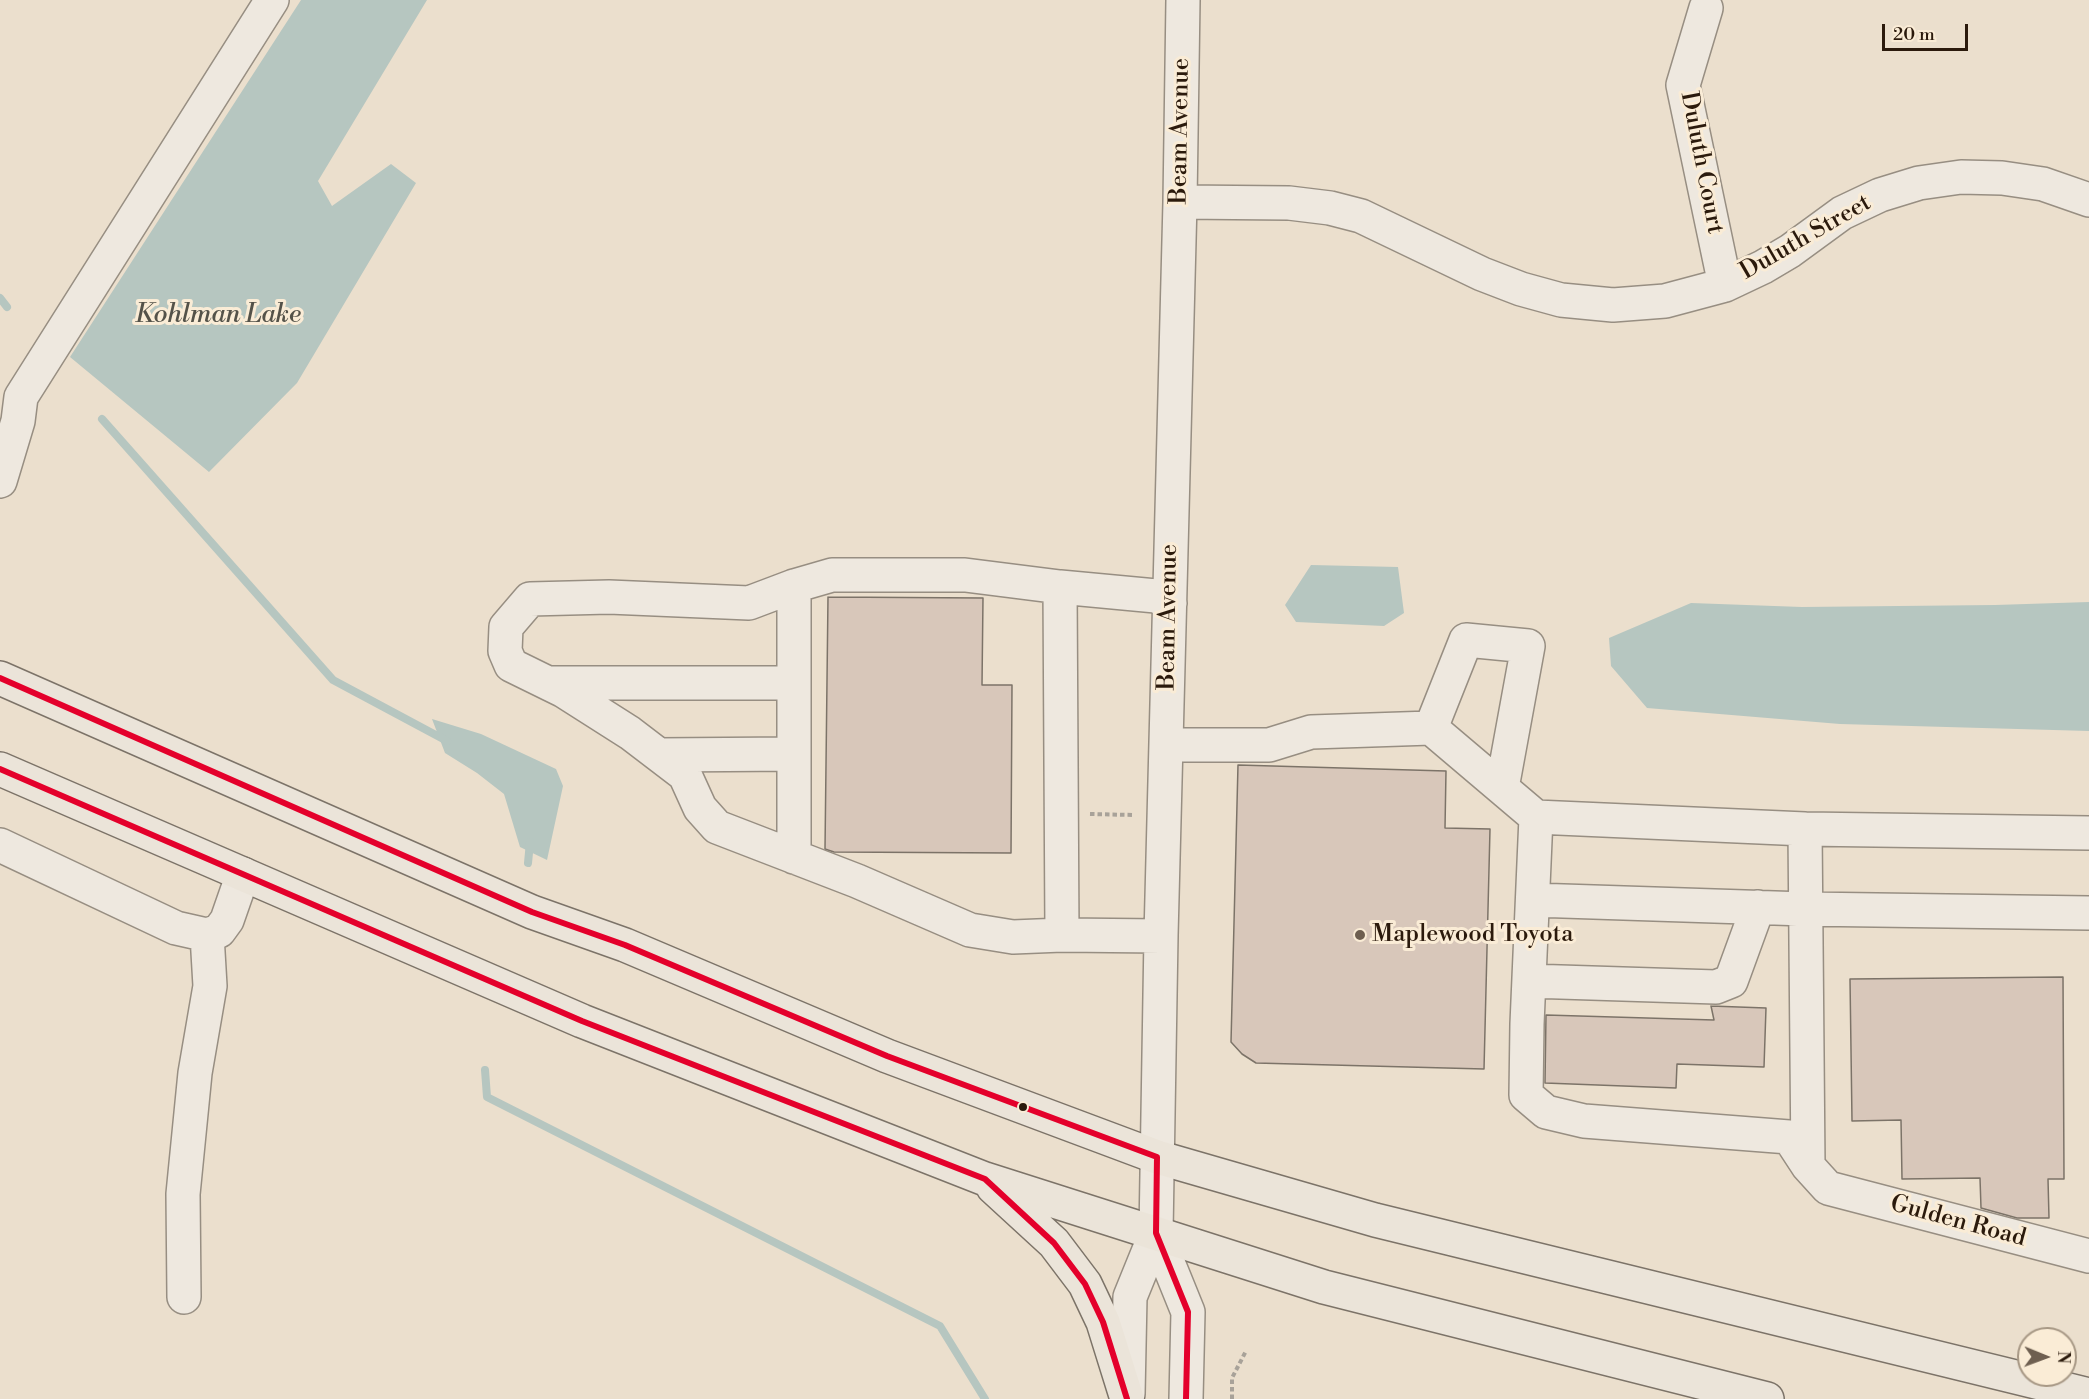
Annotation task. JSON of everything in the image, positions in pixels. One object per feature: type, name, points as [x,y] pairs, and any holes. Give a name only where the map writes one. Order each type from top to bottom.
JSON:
[{"type":"main road","points":[[0,678],[532,912],[625,945],[887,1056],[1157,1157],[1375,1220],[2089,1395]]},
{"type":"main road","points":[[0,770],[582,1021],[985,1179],[1324,1287],[1767,1399]]},
{"type":"main road","points":[[985,1179],[1054,1243],[1085,1284],[1103,1322],[1127,1399]]},
{"type":"street","points":[[0,481],[18,421],[21,397],[272,0]]},
{"type":"street","name":"Beam Avenue","points":[[1127,1399],[1130,1297],[1156,1233],[1183,0]]},
{"type":"street","name":"Duluth Court","points":[[1706,8],[1683,85],[1725,285]]},
{"type":"street","name":"Duluth Street","points":[[1180,202],[1289,204],[1330,208],[1361,216],[1482,274],[1521,290],[1561,300],[1613,305],[1665,301],[1725,285],[1790,251],[1842,213],[1880,195],[1919,183],[1961,177],[2002,177],[2043,184],[2089,200]]},
{"type":"street","points":[[1161,936],[1013,937],[970,930],[857,881],[717,827],[700,808],[685,775],[630,733],[564,691],[511,665],[505,651],[506,627],[530,599],[609,597],[748,603],[832,575],[965,575],[1156,596],[1170,603]]},
{"type":"street","points":[[794,586],[794,857]]},
{"type":"street","points":[[1060,587],[1062,935]]},
{"type":"street","points":[[1431,728],[1466,640],[1528,646],[1502,788]]},
{"type":"street","points":[[547,683],[794,682]]},
{"type":"street","points":[[1166,745],[1269,745],[1311,732],[1431,728],[1536,818],[1805,829],[2089,832]]},
{"type":"street","points":[[659,755],[794,754]]},
{"type":"street","points":[[1536,818],[1527,1095],[1546,1112],[1584,1121],[1789,1137],[1818,1177]]},
{"type":"street","points":[[1805,829],[1805,909],[1818,1177]]},
{"type":"street","points":[[2,852],[176,928],[207,936],[219,931],[227,920],[243,874]]},
{"type":"street","points":[[1533,900],[1805,909],[2089,913]]},
{"type":"street","points":[[1529,981],[1716,987],[1731,981],[1758,907]]},
{"type":"street","points":[[184,1297],[183,1194],[195,1073],[210,986],[207,936]]},
{"type":"street","name":"Gulden Road","points":[[1818,1177],[2089,1256]]},
{"type":"street","name":"Beam Avenue","points":[[1156,1233],[1188,1312],[1185,1399]]},
{"type":"path","points":[[1061,814],[1143,815]]},
{"type":"path","points":[[1232,1399],[1232,1378],[1246,1351]]},
{"type":"water","name":"Kohlman Lake","points":[[301,0],[427,0],[318,181],[332,206],[391,164],[416,183],[297,383],[209,472],[70,357]]},
{"type":"water","points":[[1311,565],[1398,567],[1404,613],[1384,626],[1296,622],[1285,605]]},
{"type":"water","points":[[2089,602],[2089,731],[1840,724],[1647,708],[1611,666],[1609,638],[1691,603],[1802,607]]},
{"type":"water","points":[[432,719],[481,734],[556,769],[563,786],[547,860],[520,847],[504,794],[477,773],[445,753]]},
{"type":"building","points":[[828,597],[983,598],[982,685],[1012,685],[1011,853],[834,852],[825,849]]},
{"type":"building","name":"Maplewood Toyota","points":[[1238,765],[1446,771],[1445,828],[1490,829],[1484,1069],[1256,1063],[1242,1054],[1231,1042]]},
{"type":"building","points":[[2063,977],[2064,1179],[2048,1179],[2049,1218],[2017,1218],[1981,1208],[1980,1178],[1902,1179],[1901,1120],[1852,1121],[1850,979]]},
{"type":"building","points":[[1711,1006],[1766,1008],[1764,1067],[1677,1064],[1676,1088],[1545,1083],[1546,1015],[1714,1020]]},
{"type":"waterway","points":[[0,298],[7,307]]},
{"type":"waterway","points":[[102,419],[333,680],[447,741]]},
{"type":"waterway","points":[[528,863],[530,842]]},
{"type":"waterway","points":[[485,1070],[487,1097],[940,1326],[985,1399]]},
{"type":"transit line","points":[[0,678],[532,912],[625,945],[887,1056],[1157,1157],[1156,1233],[1188,1312],[1186,1399]]},
{"type":"transit line","points":[[0,769],[582,1021],[985,1179],[1054,1243],[1085,1284],[1103,1322],[1127,1399]]},
{"type":"place","name":"Maplewood Toyota","points":[[1360,935]]}]
